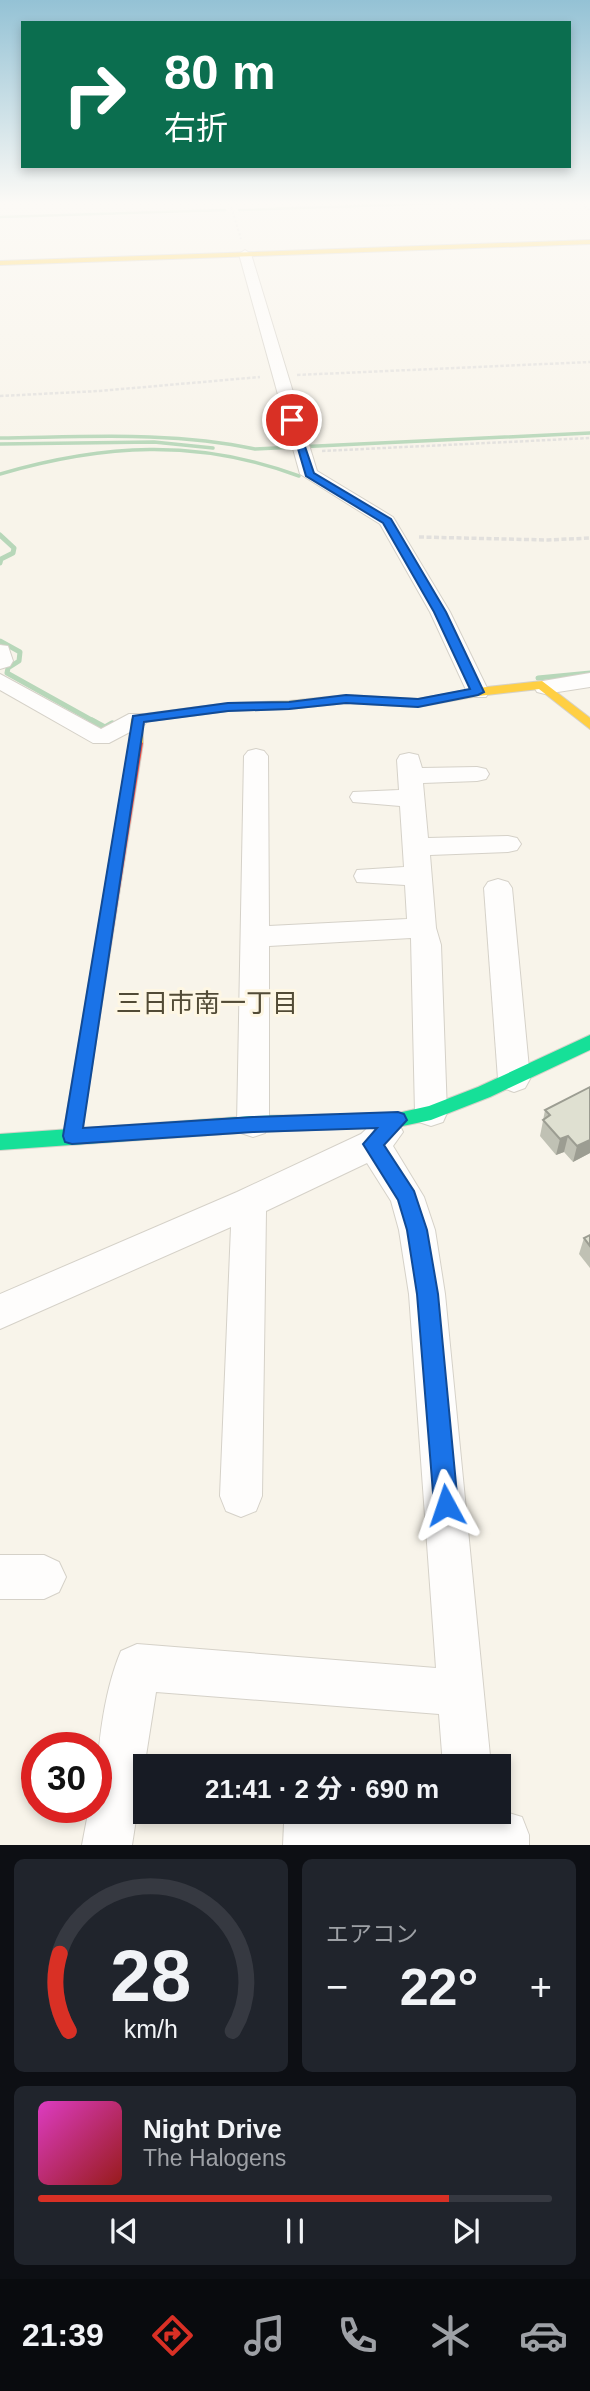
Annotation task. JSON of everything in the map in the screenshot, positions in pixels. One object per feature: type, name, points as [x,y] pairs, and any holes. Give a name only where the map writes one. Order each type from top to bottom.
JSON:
[{"type":"street","points":[[255,289],[309,474],[387,521],[440,612],[478,692]]},
{"type":"street","points":[[0,651],[0,662]]},
{"type":"street","points":[[545,687],[590,680]]},
{"type":"street","points":[[0,681],[101,738],[137,719],[228,707],[289,705],[346,699],[418,703],[542,684],[590,725]]},
{"type":"street","points":[[72,1136],[137,738],[137,719]]},
{"type":"street","points":[[253,1124],[256,756]]},
{"type":"street","points":[[362,797],[411,778],[477,774]]},
{"type":"street","points":[[411,778],[422,928],[428,945],[400,1126],[407,1197],[417,1230],[427,1294],[466,1754]]},
{"type":"street","points":[[416,847],[508,845]]},
{"type":"street","points":[[368,876],[418,876]]},
{"type":"street","points":[[498,888],[514,1079]]},
{"type":"street","points":[[256,937],[422,928]]},
{"type":"street","points":[[0,1312],[249,1203],[400,1126],[514,1079],[590,1042]]},
{"type":"street","points":[[0,1142],[253,1124],[400,1126]]},
{"type":"street","points":[[241,1496],[249,1203]]},
{"type":"street","points":[[0,1577],[44,1577]]},
{"type":"street","points":[[107,1845],[137,1667],[462,1693]]},
{"type":"street","points":[[308,1845],[309,1824],[481,1829]]},
{"type":"path","points":[[300,449],[590,438]]},
{"type":"path","points":[[397,536],[548,540],[590,538]]},
{"type":"building","points":[[590,1087],[590,1140],[577,1146],[568,1136],[560,1139],[543,1120],[550,1115],[545,1110]]},
{"type":"building","points":[[590,1235],[590,1246],[584,1238]]},
{"type":"waterway","points":[[0,438],[160,437],[255,449],[590,433]]},
{"type":"waterway","points":[[0,444],[154,442],[213,448]]},
{"type":"waterway","points":[[0,474],[76,456],[150,450],[224,455],[299,476]]},
{"type":"waterway","points":[[0,535],[14,548],[13,553],[1,559],[0,563]]},
{"type":"waterway","points":[[0,641],[20,652],[19,661],[8,668],[7,673],[95,722]]},
{"type":"waterway","points":[[538,678],[590,673]]},
{"type":"waterway","points":[[92,721],[105,728],[112,724]]},
{"type":"traffic: fast","points":[[0,1142],[253,1124],[398,1120],[431,1113],[484,1092],[590,1042]]},
{"type":"traffic: slow","points":[[136,743],[137,719],[228,707],[289,705],[346,699],[418,703],[478,692],[542,685],[590,725]]},
{"type":"traffic: jam","points":[[72,1136],[136,743]]},
{"type":"district","name":"三日市南一丁目","points":[[207,1003]]},
{"type":"route","points":[[292,420],[309,474],[387,521],[440,612],[478,692],[418,703],[346,699],[289,705],[228,707],[137,719],[137,738],[72,1136],[253,1124],[398,1120],[373,1144],[407,1197],[417,1230],[427,1294],[446,1505]]}]
